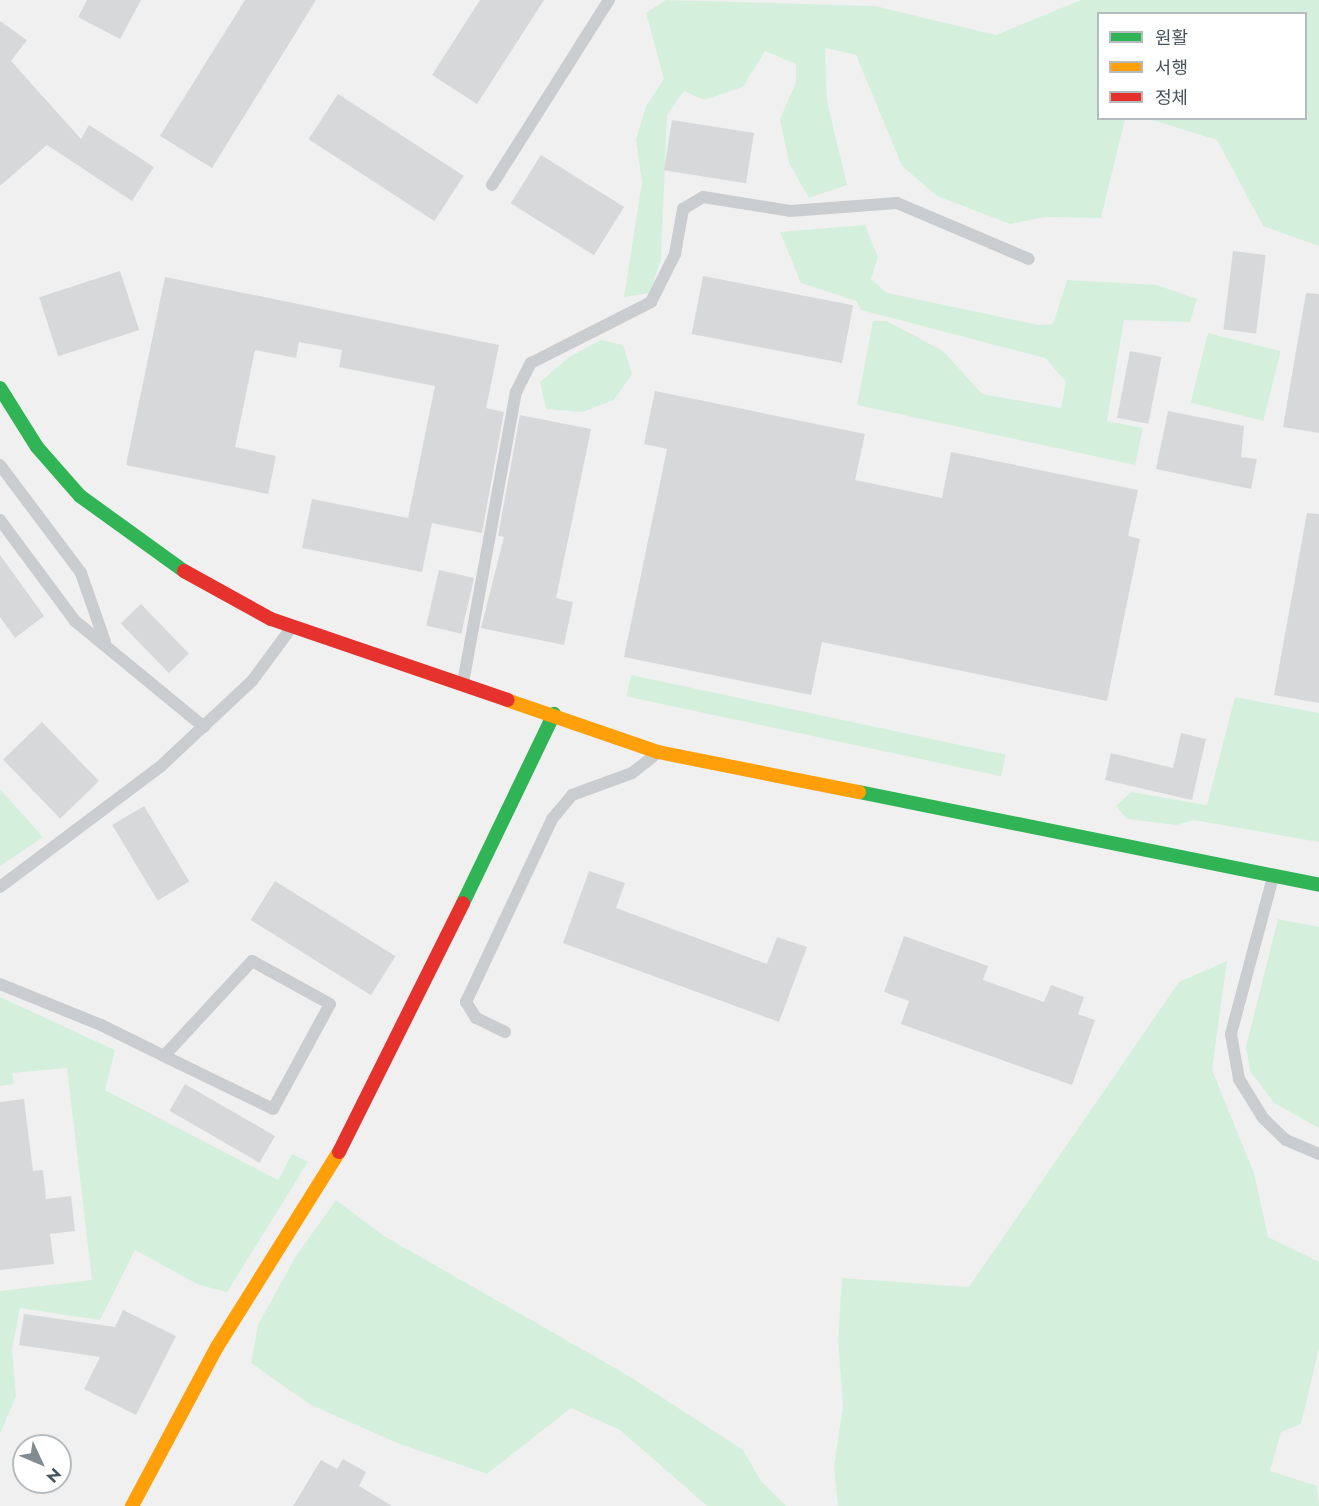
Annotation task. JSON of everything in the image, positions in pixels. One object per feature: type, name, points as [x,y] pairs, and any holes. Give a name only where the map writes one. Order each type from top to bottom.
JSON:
[{"type":"street","points":[[0,388],[37,447],[80,496],[206,586],[293,626],[554,714],[658,752],[1319,885]]},
{"type":"street","points":[[132,1506],[217,1347],[351,1133],[554,714]]},
{"type":"lane","points":[[492,185],[609,0]]},
{"type":"lane","points":[[463,683],[516,392],[531,363],[651,302],[675,254],[683,209],[703,197],[790,211],[897,203],[1029,259]]},
{"type":"lane","points":[[0,465],[81,573],[105,642]]},
{"type":"lane","points":[[0,520],[75,621],[105,642],[204,727]]},
{"type":"lane","points":[[0,887],[160,768],[252,681],[293,626]]},
{"type":"lane","points":[[505,1032],[476,1018],[466,1002],[552,819],[572,795],[632,773],[658,752]]},
{"type":"lane","points":[[1273,876],[1231,1034],[1239,1079],[1263,1118],[1286,1140],[1319,1154]]},
{"type":"lane","points":[[0,984],[164,1056],[273,1109],[330,1004],[252,961],[164,1056]]},
{"type":"green space","points":[[666,0],[875,6],[996,35],[1081,0],[1319,0],[1319,246],[1263,226],[1217,140],[1152,120],[1307,120],[1307,12],[1097,12],[1097,120],[1125,120],[1101,218],[1045,217],[1010,224],[937,196],[902,166],[856,55],[825,48],[827,101],[847,185],[809,198],[789,163],[780,119],[796,82],[796,64],[765,51],[743,87],[704,100],[684,91],[667,115],[661,259],[650,293],[624,297],[642,182],[636,140],[646,106],[664,79],[646,13]]},
{"type":"green space","points":[[865,225],[878,257],[871,279],[887,293],[1039,325],[1053,324],[1067,280],[1157,285],[1197,299],[1190,322],[1124,320],[1107,421],[1143,428],[1135,465],[857,405],[873,321],[887,321],[943,351],[982,394],[1061,408],[1066,382],[1045,358],[861,310],[856,301],[801,283],[780,232]]},
{"type":"green space","points":[[1208,333],[1281,351],[1263,421],[1191,403]]},
{"type":"green space","points":[[601,340],[623,345],[632,374],[614,400],[582,412],[546,409],[540,382],[569,357]]},
{"type":"green space","points":[[631,675],[1006,755],[1001,776],[626,697]]},
{"type":"green space","points":[[1235,697],[1319,713],[1319,842],[1194,820],[1176,825],[1127,819],[1116,806],[1131,792],[1207,805]]},
{"type":"green space","points":[[0,789],[43,837],[0,866]]},
{"type":"green space","points":[[1278,919],[1319,927],[1319,1128],[1274,1103],[1250,1071],[1246,1047]]},
{"type":"green space","points":[[1227,961],[1212,1070],[1254,1173],[1268,1237],[1319,1262],[1319,1348],[1301,1424],[1281,1432],[1270,1471],[1317,1486],[1319,1506],[838,1506],[834,1466],[843,1406],[838,1341],[842,1278],[969,1287],[1179,982]]},
{"type":"green space","points":[[0,997],[115,1050],[105,1090],[278,1180],[292,1154],[308,1162],[227,1292],[199,1285],[135,1250],[100,1320],[20,1308],[12,1349],[16,1396],[0,1434],[0,1291],[92,1280],[67,1068],[12,1073],[14,1084],[0,1086]]},
{"type":"green space","points":[[336,1200],[384,1236],[629,1376],[743,1450],[761,1481],[786,1506],[707,1506],[620,1430],[571,1408],[487,1474],[397,1443],[309,1404],[251,1363],[258,1325],[296,1256]]},
{"type":"building","points":[[87,0],[141,0],[120,39],[78,17]]},
{"type":"building","points":[[245,0],[316,0],[212,168],[160,136]]},
{"type":"building","points":[[480,0],[544,0],[477,104],[432,75]]},
{"type":"building","points":[[0,21],[27,40],[11,61],[81,139],[89,125],[154,167],[132,201],[47,145],[0,186]]},
{"type":"building","points":[[338,94],[464,176],[434,221],[309,139]]},
{"type":"building","points":[[672,120],[754,133],[746,183],[664,170]]},
{"type":"building","points":[[541,155],[624,207],[594,255],[511,203]]},
{"type":"building","points":[[1233,251],[1266,255],[1256,333],[1223,329]]},
{"type":"building","points":[[120,271],[139,330],[58,356],[39,297]]},
{"type":"building","points":[[703,276],[853,305],[842,363],[692,334]]},
{"type":"building","points":[[165,277],[499,345],[486,408],[504,412],[482,533],[432,523],[422,572],[302,548],[312,499],[408,518],[435,386],[339,367],[342,350],[299,342],[296,358],[255,350],[235,447],[276,456],[268,494],[126,465]]},
{"type":"building","points":[[1306,293],[1319,294],[1319,433],[1283,427]]},
{"type":"building","points":[[1130,351],[1161,357],[1148,424],[1117,418]]},
{"type":"building","points":[[655,391],[865,434],[855,480],[942,498],[951,452],[1138,490],[1128,536],[1140,539],[1107,701],[822,642],[811,695],[624,657],[667,449],[644,444]]},
{"type":"building","points":[[1168,411],[1244,426],[1241,457],[1257,459],[1251,489],[1156,469]]},
{"type":"building","points":[[520,415],[591,429],[556,598],[573,602],[564,645],[481,628],[504,537],[498,536]]},
{"type":"building","points":[[1307,513],[1319,514],[1319,703],[1274,695]]},
{"type":"building","points":[[0,555],[44,616],[15,638],[0,617]]},
{"type":"building","points":[[439,570],[474,578],[461,634],[426,626]]},
{"type":"building","points":[[141,604],[189,654],[169,673],[121,623]]},
{"type":"building","points":[[42,722],[99,781],[60,818],[3,760]]},
{"type":"building","points":[[1181,733],[1206,739],[1192,800],[1105,780],[1111,753],[1173,768]]},
{"type":"building","points":[[144,806],[189,881],[158,900],[112,825]]},
{"type":"building","points":[[589,871],[625,883],[616,908],[767,964],[777,937],[807,947],[779,1022],[563,943]]},
{"type":"building","points":[[275,881],[395,956],[371,995],[251,920]]},
{"type":"building","points":[[904,936],[988,966],[983,980],[1044,1002],[1051,985],[1084,997],[1078,1014],[1095,1020],[1072,1085],[901,1024],[909,1001],[884,992]]},
{"type":"building","points":[[185,1084],[275,1136],[260,1163],[170,1111]]},
{"type":"building","points":[[24,1099],[33,1171],[43,1170],[46,1199],[71,1196],[75,1231],[50,1234],[54,1264],[0,1270],[0,1102]]},
{"type":"building","points":[[123,1310],[176,1336],[136,1415],[84,1389],[100,1357],[19,1345],[24,1314],[115,1327]]},
{"type":"building","points":[[343,1459],[366,1472],[359,1486],[392,1506],[293,1506],[321,1460],[337,1469]]},
{"type":"traffic: fast","points":[[0,388],[37,447],[80,496],[184,571]]},
{"type":"traffic: fast","points":[[463,903],[554,714]]},
{"type":"traffic: fast","points":[[859,792],[1319,885]]},
{"type":"traffic: slow","points":[[507,700],[658,752],[859,792]]},
{"type":"traffic: slow","points":[[132,1506],[217,1347],[339,1152]]},
{"type":"traffic: jam","points":[[184,571],[271,619],[507,700]]},
{"type":"traffic: jam","points":[[339,1152],[463,903]]}]
